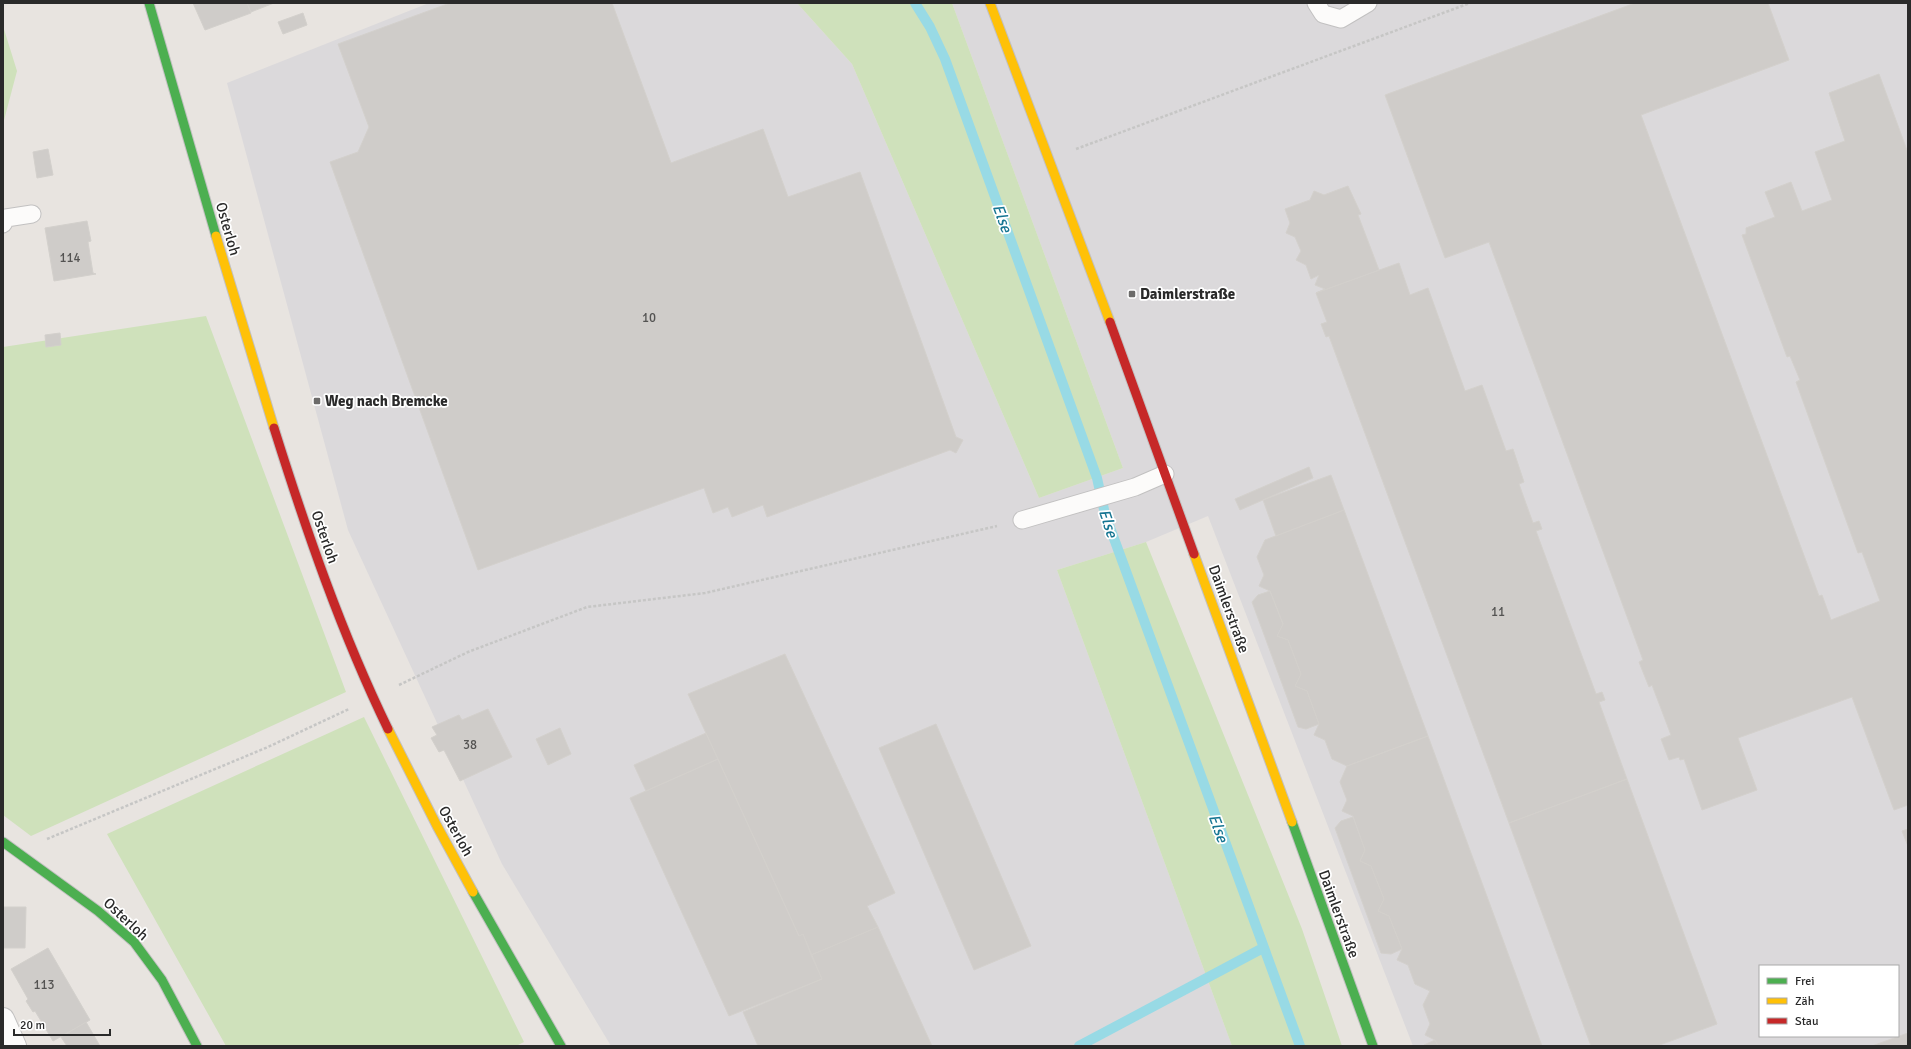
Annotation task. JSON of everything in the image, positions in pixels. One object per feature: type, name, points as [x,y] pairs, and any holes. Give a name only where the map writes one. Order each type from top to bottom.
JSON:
[{"type":"street","name":"Osterloh","points":[[149,3],[222,260],[296,496],[331,598],[373,698],[428,808],[494,929],[561,1046]]},
{"type":"street","name":"Daimlerstraße","points":[[990,3],[1071,216],[1373,1046]]},
{"type":"street","name":"Osterloh","points":[[3,842],[98,911],[134,942],[162,980],[198,1046]]},
{"type":"street","points":[[3,1019],[15,1046]]},
{"type":"lane","points":[[1316,3],[1323,14],[1341,19],[1368,3]]},
{"type":"lane","points":[[3,224],[6,218],[32,214]]},
{"type":"lane","points":[[1022,520],[1135,487],[1165,474]]},
{"type":"path","points":[[1049,159],[1470,3]]},
{"type":"path","points":[[17,852],[268,747],[468,652],[587,607],[705,593],[1022,520]]},
{"type":"shaded area","points":[[429,3],[797,3],[852,64],[1039,498],[1123,468],[952,3],[1908,3],[1908,1046],[1413,1046],[1208,516],[1146,542],[1057,570],[1232,1046],[611,1046],[502,864],[348,530],[227,83]]},
{"type":"green space","points":[[797,3],[952,3],[1123,468],[1039,498],[852,64]]},
{"type":"green space","points":[[3,26],[17,71],[3,124]]},
{"type":"green space","points":[[206,316],[346,692],[31,836],[3,815],[3,347]]},
{"type":"green space","points":[[1146,542],[1302,929],[1342,1046],[1232,1046],[1057,570]]},
{"type":"green space","points":[[364,717],[524,1042],[516,1046],[226,1046],[107,834]]},
{"type":"building","points":[[193,3],[247,3],[251,13],[205,30]]},
{"type":"building","points":[[247,3],[274,3],[251,12]]},
{"type":"building","points":[[450,3],[612,3],[671,163],[763,129],[788,197],[860,172],[956,437],[963,440],[956,453],[950,450],[767,517],[763,505],[732,517],[728,507],[713,513],[704,488],[478,570],[330,162],[358,152],[369,127],[338,44]]},
{"type":"building","points":[[1635,3],[1768,3],[1789,60],[1641,115],[1819,596],[1822,595],[1831,620],[1880,601],[1862,552],[1858,553],[1796,382],[1800,380],[1790,356],[1787,357],[1742,235],[1746,234],[1746,228],[1775,217],[1765,192],[1791,182],[1802,211],[1832,200],[1815,152],[1845,141],[1829,93],[1879,74],[1908,153],[1908,805],[1894,810],[1852,697],[1738,738],[1757,790],[1702,810],[1684,759],[1680,760],[1679,757],[1669,760],[1661,739],[1671,735],[1652,685],[1649,687],[1639,662],[1643,660],[1489,242],[1445,258],[1385,95]]},
{"type":"building","points":[[303,13],[307,25],[283,34],[278,22]]},
{"type":"building","points":[[48,149],[53,175],[37,178],[33,152]]},
{"type":"building","points":[[1348,186],[1361,214],[1358,215],[1379,270],[1316,293],[1325,289],[1315,285],[1319,275],[1311,279],[1306,265],[1296,260],[1301,251],[1295,237],[1286,233],[1290,223],[1285,209],[1310,200],[1314,191],[1324,195]]},
{"type":"building","points":[[87,221],[91,241],[88,242],[93,273],[96,274],[54,281],[45,228]]},
{"type":"building","points":[[1399,263],[1410,295],[1428,288],[1465,391],[1482,385],[1506,451],[1513,449],[1524,482],[1519,484],[1533,523],[1539,521],[1542,529],[1536,531],[1596,694],[1602,692],[1605,700],[1599,702],[1627,779],[1509,823],[1329,336],[1326,337],[1321,324],[1327,322],[1316,293]]},
{"type":"building","points":[[60,333],[61,345],[46,347],[45,335]]},
{"type":"building","points":[[1309,467],[1313,478],[1240,510],[1235,499]]},
{"type":"building","points":[[1331,475],[1344,510],[1276,536],[1263,500]]},
{"type":"building","points":[[1344,510],[1428,736],[1347,766],[1332,759],[1325,740],[1314,735],[1319,724],[1307,691],[1295,686],[1301,674],[1288,640],[1277,636],[1283,624],[1270,591],[1259,586],[1264,575],[1257,557],[1265,540]]},
{"type":"building","points":[[1270,591],[1283,624],[1277,636],[1288,640],[1301,674],[1295,686],[1307,691],[1319,724],[1306,729],[1298,727],[1252,602],[1258,595]]},
{"type":"building","points":[[785,654],[895,893],[867,906],[878,927],[811,955],[803,934],[799,936],[688,694]]},
{"type":"building","points":[[488,709],[512,757],[460,781],[444,750],[439,752],[431,738],[437,735],[432,727],[459,715],[462,720]]},
{"type":"building","points":[[936,724],[1031,946],[974,970],[879,748]]},
{"type":"building","points":[[560,728],[571,754],[548,765],[536,739]]},
{"type":"building","points":[[706,733],[718,759],[646,791],[634,765]]},
{"type":"building","points":[[1428,736],[1542,1046],[1438,1046],[1435,1040],[1425,1035],[1430,1024],[1423,1005],[1430,991],[1415,984],[1408,965],[1397,960],[1402,949],[1389,916],[1378,911],[1384,899],[1371,866],[1360,861],[1365,850],[1353,816],[1342,811],[1347,800],[1340,782],[1347,766]]},
{"type":"building","points":[[718,759],[799,936],[803,934],[822,979],[729,1016],[630,798]]},
{"type":"building","points":[[1627,779],[1717,1024],[1657,1046],[1591,1046],[1509,823]]},
{"type":"building","points":[[1353,817],[1365,850],[1360,861],[1371,866],[1384,899],[1378,911],[1389,916],[1402,949],[1391,954],[1381,953],[1335,828],[1341,821]]},
{"type":"building","points":[[1908,829],[1908,846],[1902,831]]},
{"type":"building","points":[[3,907],[26,907],[25,948],[3,948]]},
{"type":"building","points":[[878,927],[932,1046],[758,1046],[743,1012],[822,979],[811,955]]},
{"type":"building","points":[[48,948],[90,1020],[53,1041],[35,1011],[33,1012],[26,1001],[28,999],[11,969]]},
{"type":"building","points":[[86,1022],[100,1046],[67,1046],[61,1037]]},
{"type":"building","points":[[1908,1033],[1908,1046],[1872,1046],[1899,1037]]},
{"type":"building","points":[[1435,1040],[1438,1046],[1423,1046],[1424,1045]]},
{"type":"waterway","name":"Else","points":[[915,3],[930,27],[945,59],[1097,478],[1105,514],[1300,1046]]},
{"type":"waterway","points":[[1079,1046],[1263,948]]},
{"type":"traffic: fast","points":[[149,3],[216,236]]},
{"type":"traffic: fast","points":[[1292,822],[1373,1046]]},
{"type":"traffic: fast","points":[[3,842],[98,911],[134,942],[162,980],[197,1046]]},
{"type":"traffic: fast","points":[[473,892],[561,1046]]},
{"type":"traffic: slow","points":[[990,3],[1110,322]]},
{"type":"traffic: slow","points":[[216,236],[274,428]]},
{"type":"traffic: slow","points":[[1194,554],[1292,822]]},
{"type":"traffic: slow","points":[[388,729],[437,826],[473,892]]},
{"type":"traffic: jam","points":[[1110,322],[1194,554]]},
{"type":"traffic: jam","points":[[274,428],[325,580],[355,655],[388,729]]},
{"type":"place","name":"Daimlerstraße","points":[[1132,294]]},
{"type":"place","name":"Weg nach Bremcke","points":[[317,401]]}]
